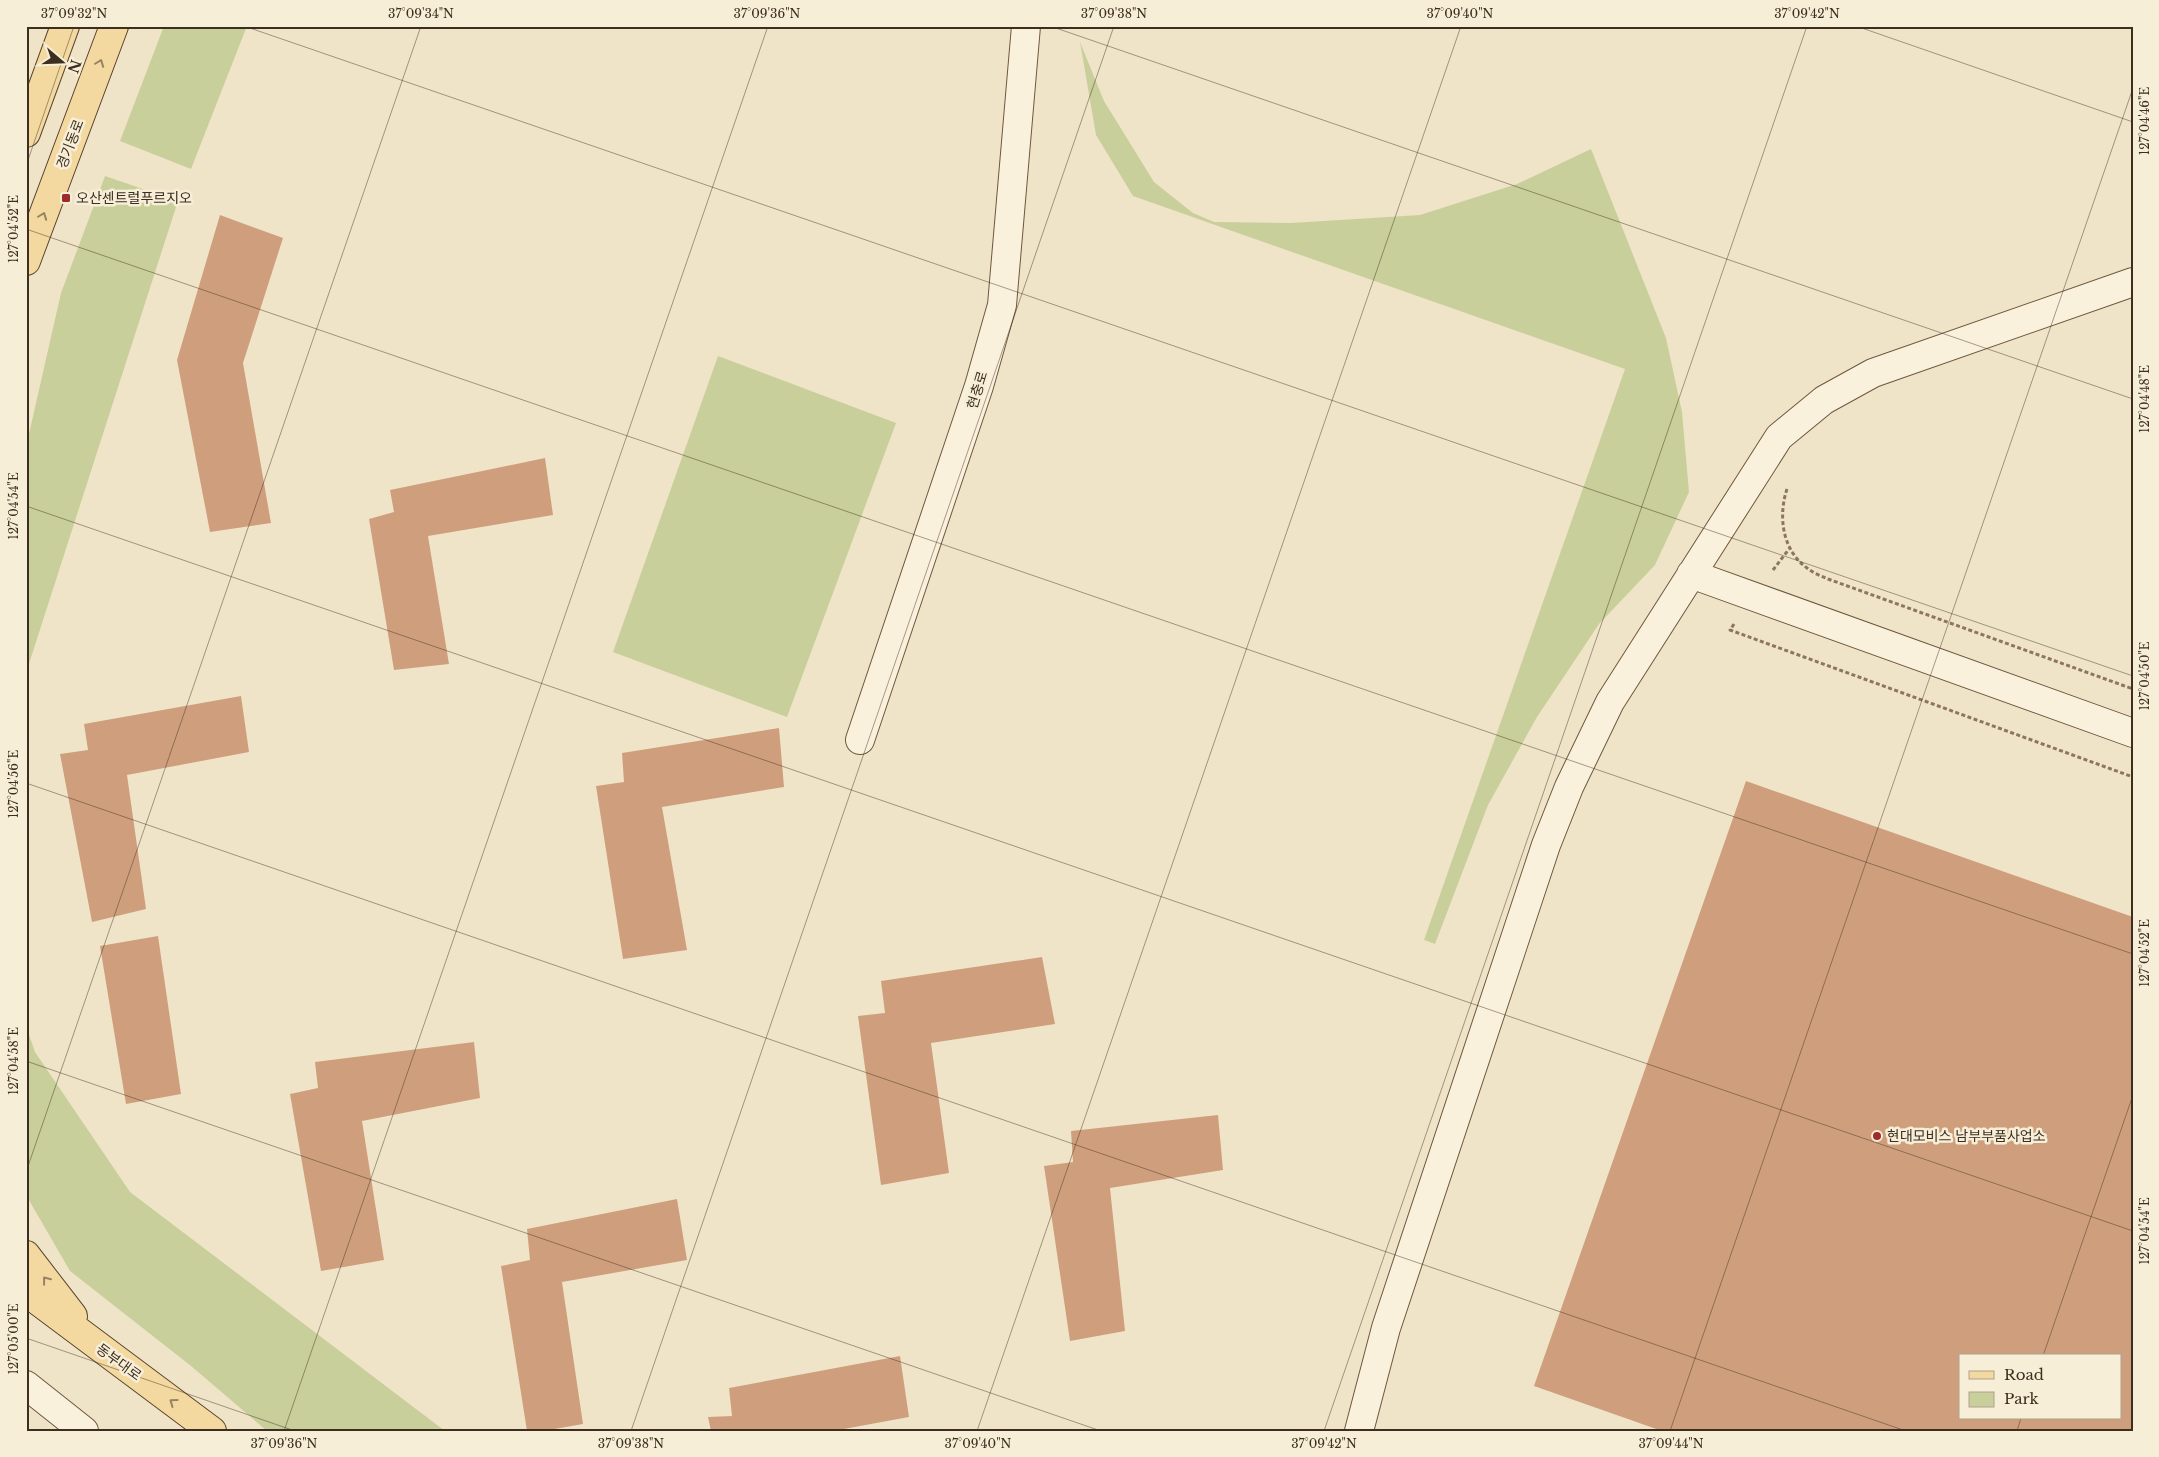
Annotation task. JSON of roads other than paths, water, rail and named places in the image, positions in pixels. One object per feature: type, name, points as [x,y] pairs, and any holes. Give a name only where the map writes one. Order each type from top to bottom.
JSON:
[{"type":"main road","points":[[26,133],[66,26]]},
{"type":"main road","name":"경기동로","points":[[26,261],[114,26]]},
{"type":"main road","points":[[26,1256],[97,1346]]},
{"type":"main road","name":"동부대로","points":[[26,1292],[212,1431]]},
{"type":"street","name":"현충로","points":[[860,740],[979,386],[1002,305],[1026,26]]},
{"type":"street","points":[[1361,1422],[1386,1328],[1546,845],[1566,795],[1610,702],[1779,437],[1824,400],[1873,373],[2133,282]]},
{"type":"street","points":[[1691,574],[2133,732]]},
{"type":"street","points":[[26,1385],[84,1431]]},
{"type":"place","name":"오산센트럴푸르지오","points":[[66,198]]},
{"type":"place","name":"현대모비스 남부부품사업소","points":[[1877,1136]]}]
